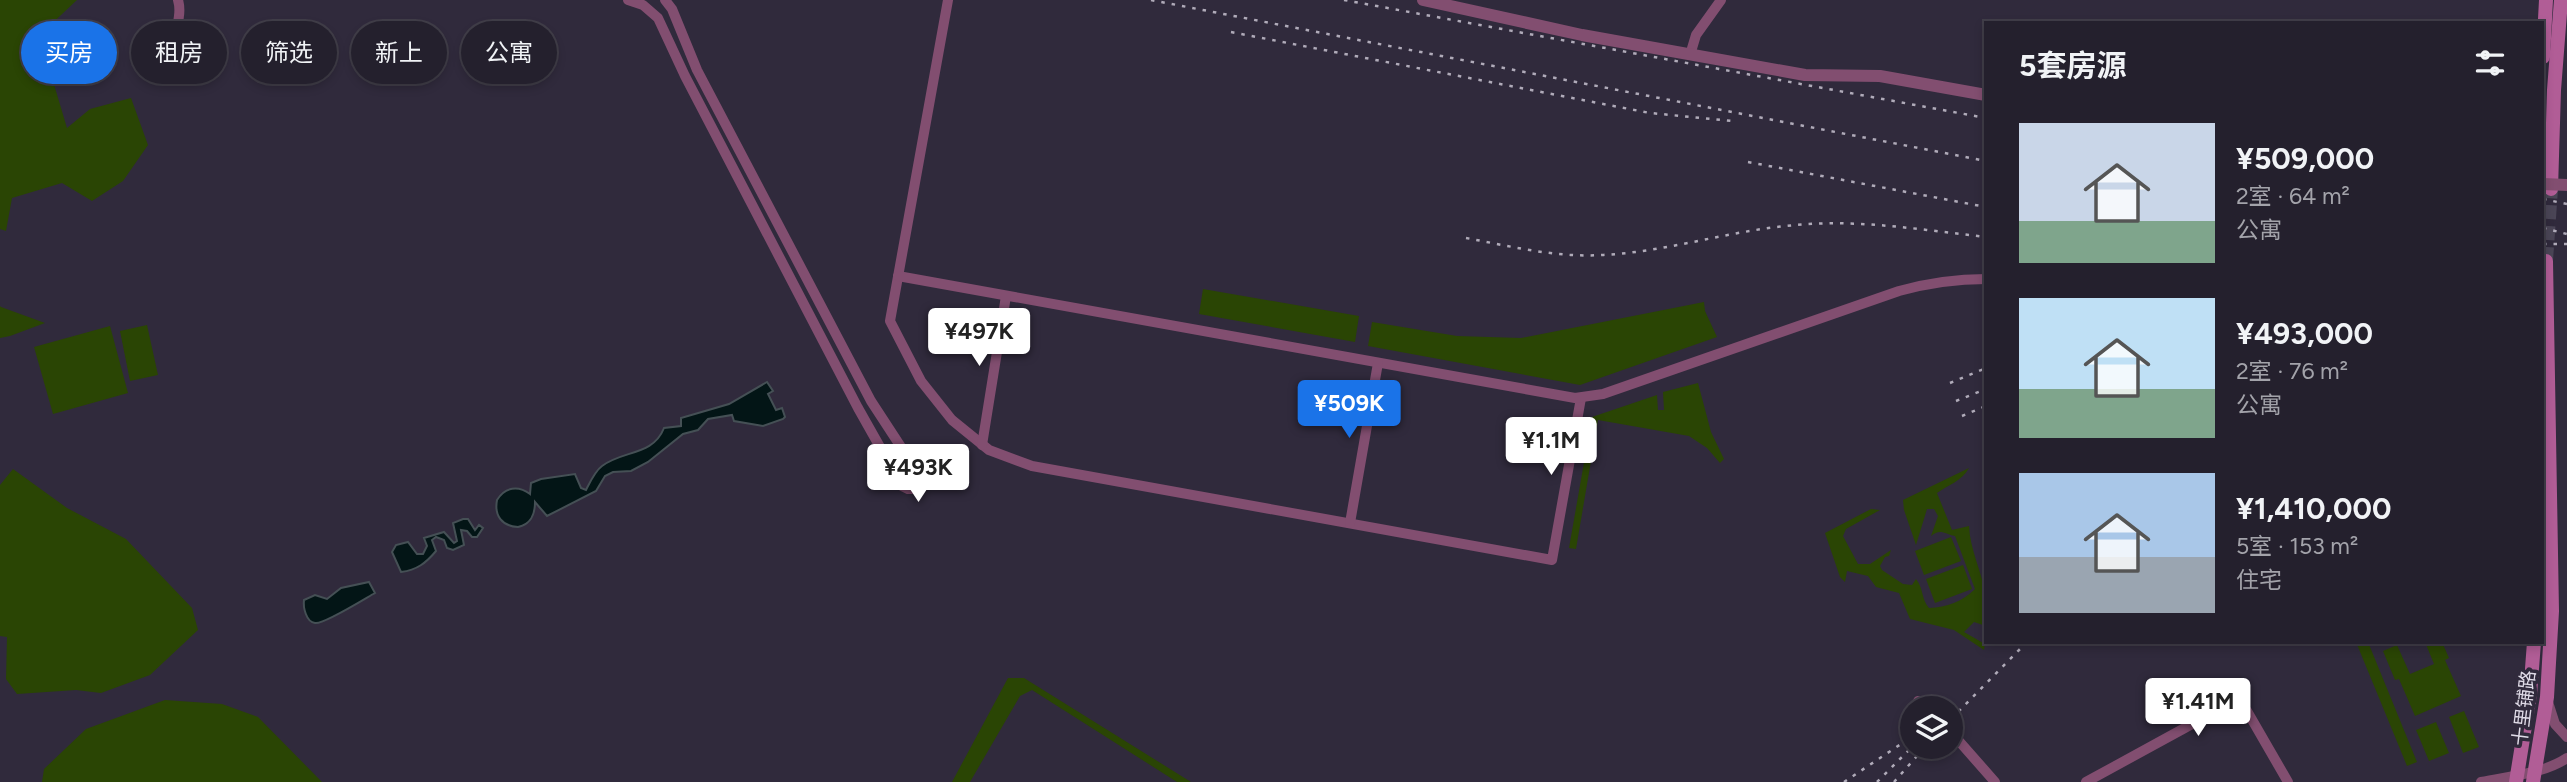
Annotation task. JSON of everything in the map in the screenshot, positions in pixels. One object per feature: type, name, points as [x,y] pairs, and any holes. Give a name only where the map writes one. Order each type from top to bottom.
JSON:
[{"type":"main road","points":[[2544,38],[2546,0]]},
{"type":"main road","points":[[2547,186],[2561,0]]},
{"type":"main road","name":"十里铺路","points":[[2534,777],[2547,697],[2552,611],[2546,545],[2546,261]]},
{"type":"main road","name":"十里铺路","points":[[2516,778],[2530,695],[2534,644]]},
{"type":"street","points":[[178,0],[181,11],[178,21]]},
{"type":"street","points":[[628,0],[643,5],[651,12],[658,18],[685,76],[858,408],[902,486],[913,489],[918,483],[918,473],[871,401],[697,70],[666,2],[651,12]]},
{"type":"street","points":[[948,0],[890,321],[921,381],[935,401],[952,420],[982,445],[1012,460],[1032,466],[1552,560],[1581,398]]},
{"type":"street","points":[[1423,0],[1690,55],[1805,75],[1894,78],[1984,94]]},
{"type":"street","points":[[1690,55],[1696,35],[1721,0]]},
{"type":"street","points":[[2547,186],[2567,184]]},
{"type":"street","points":[[898,276],[1581,398],[1603,394],[1899,291],[1930,283],[1984,279]]},
{"type":"street","points":[[982,445],[1006,296]]},
{"type":"street","points":[[1350,523],[1378,363]]},
{"type":"street","points":[[2547,697],[2555,724],[2567,737]]},
{"type":"street","points":[[2086,782],[2225,706],[2237,706],[2247,711],[2288,782]]},
{"type":"street","points":[[1963,746],[1995,782]]},
{"type":"street","points":[[2482,782],[2534,777],[2567,758]]},
{"type":"green space","points":[[0,0],[77,0],[55,21],[21,21],[21,84],[54,84],[67,128],[90,109],[131,98],[148,145],[123,181],[92,201],[62,183],[12,198],[6,231],[0,229]]},
{"type":"green space","points":[[1203,289],[1359,316],[1355,342],[1199,314]]},
{"type":"green space","points":[[1704,302],[1705,311],[1717,337],[1580,385],[1368,346],[1372,322],[1457,336],[1521,338]]},
{"type":"green space","points":[[1,307],[45,323],[0,338]]},
{"type":"green space","points":[[147,325],[158,375],[130,381],[120,331]]},
{"type":"green space","points":[[110,326],[128,393],[53,414],[34,347]]},
{"type":"green space","points":[[1698,383],[1711,432],[1724,459],[1720,463],[1707,448],[1689,436],[1598,420],[1576,549],[1569,548],[1592,417],[1657,395],[1658,410],[1664,410],[1663,392]]},
{"type":"green space","points":[[1969,468],[1959,480],[1937,493],[1952,530],[1969,526],[1984,588],[1984,625],[1974,622],[1964,632],[1985,644],[1984,650],[1954,630],[1910,619],[1899,593],[1876,587],[1868,576],[1847,571],[1845,582],[1840,577],[1825,533],[1871,509],[1880,510],[1846,529],[1843,536],[1858,564],[1870,564],[1891,550],[1880,566],[1882,570],[1903,584],[1912,585],[1916,579],[1929,608],[1954,603],[1975,589],[1955,536],[1940,532],[1931,536],[1938,516],[1934,509],[1927,509],[1916,545],[1903,500]]},
{"type":"green space","points":[[13,469],[67,508],[126,539],[192,608],[198,630],[150,675],[101,693],[76,690],[17,694],[6,679],[7,637],[0,636],[0,485]]},
{"type":"green space","points":[[1951,537],[1961,561],[1924,575],[1915,551]]},
{"type":"green space","points":[[1963,565],[1972,589],[1935,603],[1926,579]]},
{"type":"green space","points":[[2357,644],[2369,644],[2417,762],[2407,766]]},
{"type":"green space","points":[[2426,644],[2443,644],[2449,658],[2445,660],[2461,696],[2415,716],[2383,651],[2397,645],[2410,674],[2434,664]]},
{"type":"green space","points":[[1008,678],[1024,678],[1191,782],[1177,782],[1032,690],[1020,696],[970,782],[952,782]]},
{"type":"green space","points":[[165,700],[222,704],[258,717],[322,782],[42,782],[44,769],[86,729]]},
{"type":"green space","points":[[2464,711],[2479,747],[2463,753],[2449,717]]},
{"type":"green space","points":[[2436,722],[2449,753],[2429,761],[2416,730]]},
{"type":"shaded area","points":[[767,382],[773,391],[768,394],[776,410],[782,408],[785,417],[783,419],[763,426],[734,421],[732,415],[708,419],[698,430],[683,434],[648,462],[631,471],[613,472],[605,476],[596,491],[547,516],[535,502],[531,518],[522,526],[508,525],[500,519],[497,500],[508,490],[521,489],[530,494],[531,483],[575,474],[581,488],[586,490],[602,466],[653,444],[664,428],[681,426],[681,418],[729,404]]},
{"type":"shaded area","points":[[468,519],[475,530],[479,525],[483,528],[477,537],[461,530],[464,545],[453,550],[447,548],[444,540],[436,537],[432,540],[436,551],[429,559],[416,568],[401,572],[392,552],[396,545],[408,542],[417,554],[423,554],[427,546],[424,538],[444,532],[454,543],[457,541],[453,523]]},
{"type":"shaded area","points":[[369,582],[375,593],[335,616],[315,623],[307,617],[304,600],[315,595],[327,599],[341,588]]},
{"type":"tunnel","points":[[2546,261],[2551,189]]},
{"type":"railway","points":[[1151,0],[1984,161]]},
{"type":"railway","points":[[1344,0],[1984,118]]},
{"type":"railway","points":[[1231,32],[1650,113],[1733,121]]},
{"type":"railway","points":[[1748,162],[1984,207]]},
{"type":"railway","points":[[2544,199],[2567,204]]},
{"type":"railway","points":[[1466,238],[1533,251],[1602,255],[1651,250],[1747,231],[1820,224],[1891,226],[1984,237]]},
{"type":"railway","points":[[2544,228],[2567,234]]},
{"type":"railway","points":[[2544,244],[2567,244]]},
{"type":"railway","points":[[1950,383],[1984,369]]},
{"type":"railway","points":[[1956,401],[1984,390]]},
{"type":"railway","points":[[1962,416],[1984,407]]},
{"type":"railway","points":[[1963,707],[2025,644]]},
{"type":"railway","points":[[1844,782],[1900,745]]},
{"type":"railway","points":[[1877,782],[1900,759]]},
{"type":"railway","points":[[1894,782],[1914,759]]}]
